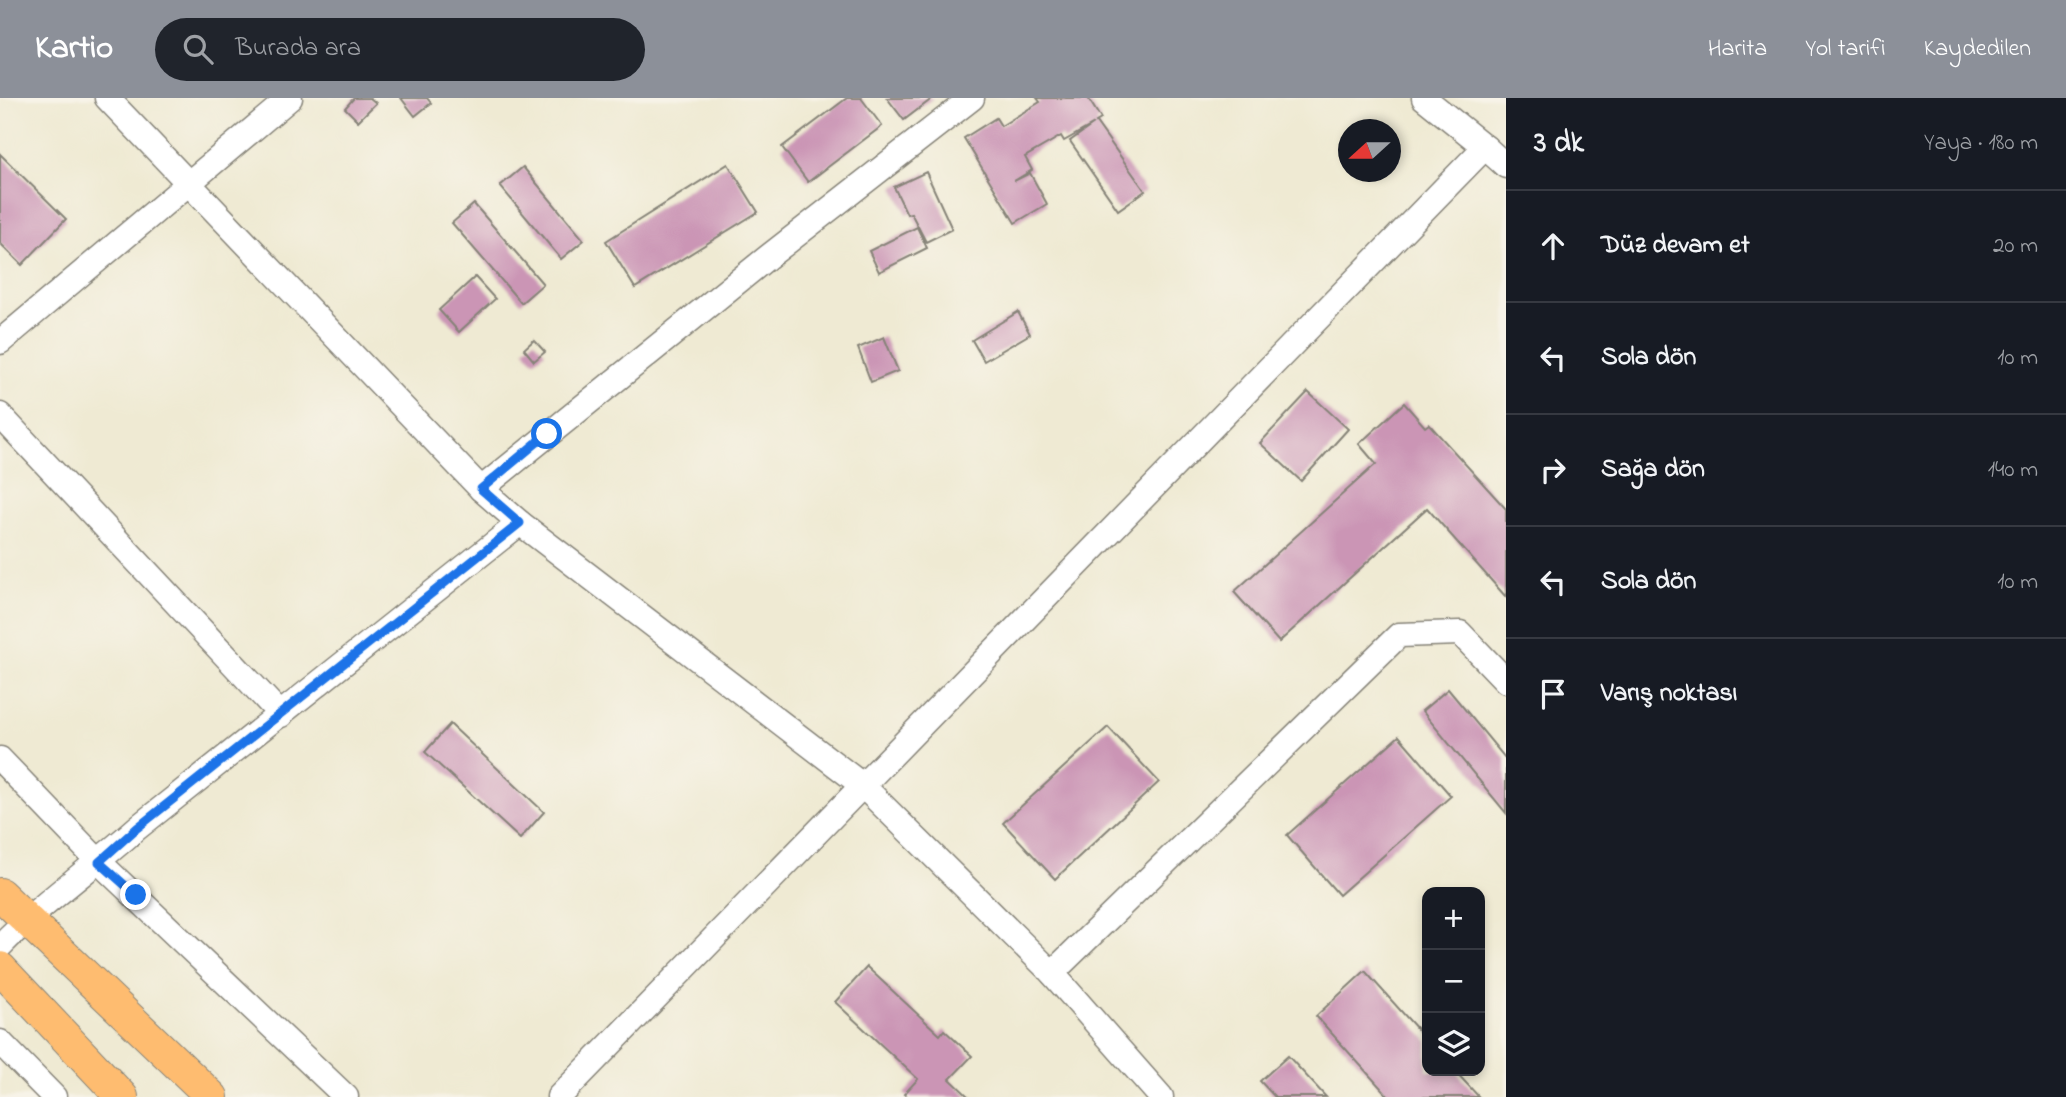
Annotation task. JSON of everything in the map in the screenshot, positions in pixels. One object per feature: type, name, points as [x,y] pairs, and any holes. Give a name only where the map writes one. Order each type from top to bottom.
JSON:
[{"type":"main road","points":[[0,894],[212,1097]]},
{"type":"main road","points":[[0,968],[122,1097]]},
{"type":"street","points":[[107,98],[481,489],[520,523],[862,785],[1052,973],[1161,1097]]},
{"type":"street","points":[[0,342],[290,98]]},
{"type":"street","points":[[481,489],[768,257],[972,98]]},
{"type":"street","points":[[1424,98],[1506,166]]},
{"type":"street","points":[[559,1097],[1485,147]]},
{"type":"street","points":[[0,415],[281,715]]},
{"type":"street","points":[[0,946],[26,919],[99,862],[137,828],[520,523]]},
{"type":"street","points":[[1052,973],[1399,635],[1460,632],[1506,681]]},
{"type":"street","points":[[0,759],[99,862],[346,1097]]},
{"type":"street","points":[[0,1042],[54,1097]]},
{"type":"building","points":[[354,98],[370,98],[376,103],[358,121],[345,108]]},
{"type":"building","points":[[401,98],[427,98],[431,103],[415,116]]},
{"type":"building","points":[[847,98],[861,98],[882,126],[808,182],[782,147]]},
{"type":"building","points":[[887,98],[933,98],[904,120]]},
{"type":"building","points":[[1037,98],[1088,98],[1101,119],[1096,122],[1145,191],[1118,210],[1070,141],[1094,124],[1064,141],[1061,136],[1025,157],[1032,170],[1014,181],[1030,173],[1047,204],[1015,223],[964,138],[996,118],[1001,126],[1040,102]]},
{"type":"building","points":[[0,154],[66,219],[22,265],[0,243]]},
{"type":"building","points":[[728,164],[758,212],[635,288],[606,241]]},
{"type":"building","points":[[523,167],[584,240],[561,259],[500,186]]},
{"type":"building","points":[[926,172],[952,229],[926,242],[911,213],[907,214],[894,187]]},
{"type":"building","points":[[474,204],[543,284],[521,303],[452,223]]},
{"type":"building","points":[[917,227],[927,248],[879,272],[869,251]]},
{"type":"building","points":[[475,277],[495,299],[459,332],[439,310]]},
{"type":"building","points":[[1018,312],[1030,334],[984,361],[972,340]]},
{"type":"building","points":[[884,337],[898,371],[871,382],[858,348]]},
{"type":"building","points":[[534,340],[545,352],[534,361],[524,349]]},
{"type":"building","points":[[1308,392],[1348,429],[1301,481],[1260,443]]},
{"type":"building","points":[[1404,403],[1425,427],[1429,424],[1506,509],[1506,597],[1427,508],[1279,642],[1234,592],[1376,464],[1359,444]]},
{"type":"building","points":[[1448,689],[1506,759],[1506,813],[1422,711]]},
{"type":"building","points":[[450,724],[544,812],[520,839],[425,752]]},
{"type":"building","points":[[1108,727],[1159,782],[1055,879],[1003,823]]},
{"type":"building","points":[[1399,736],[1451,796],[1339,895],[1287,835]]},
{"type":"building","points":[[867,967],[940,1035],[944,1030],[972,1056],[950,1079],[969,1097],[908,1097],[904,1094],[918,1079],[835,1002]]},
{"type":"building","points":[[1365,971],[1422,1034],[1422,1076],[1460,1076],[1479,1097],[1389,1097],[1316,1016]]},
{"type":"building","points":[[1288,1056],[1326,1097],[1275,1097],[1260,1081]]},
{"type":"route","points":[[136,895],[99,862],[137,828],[520,523],[481,489],[547,434]]}]
